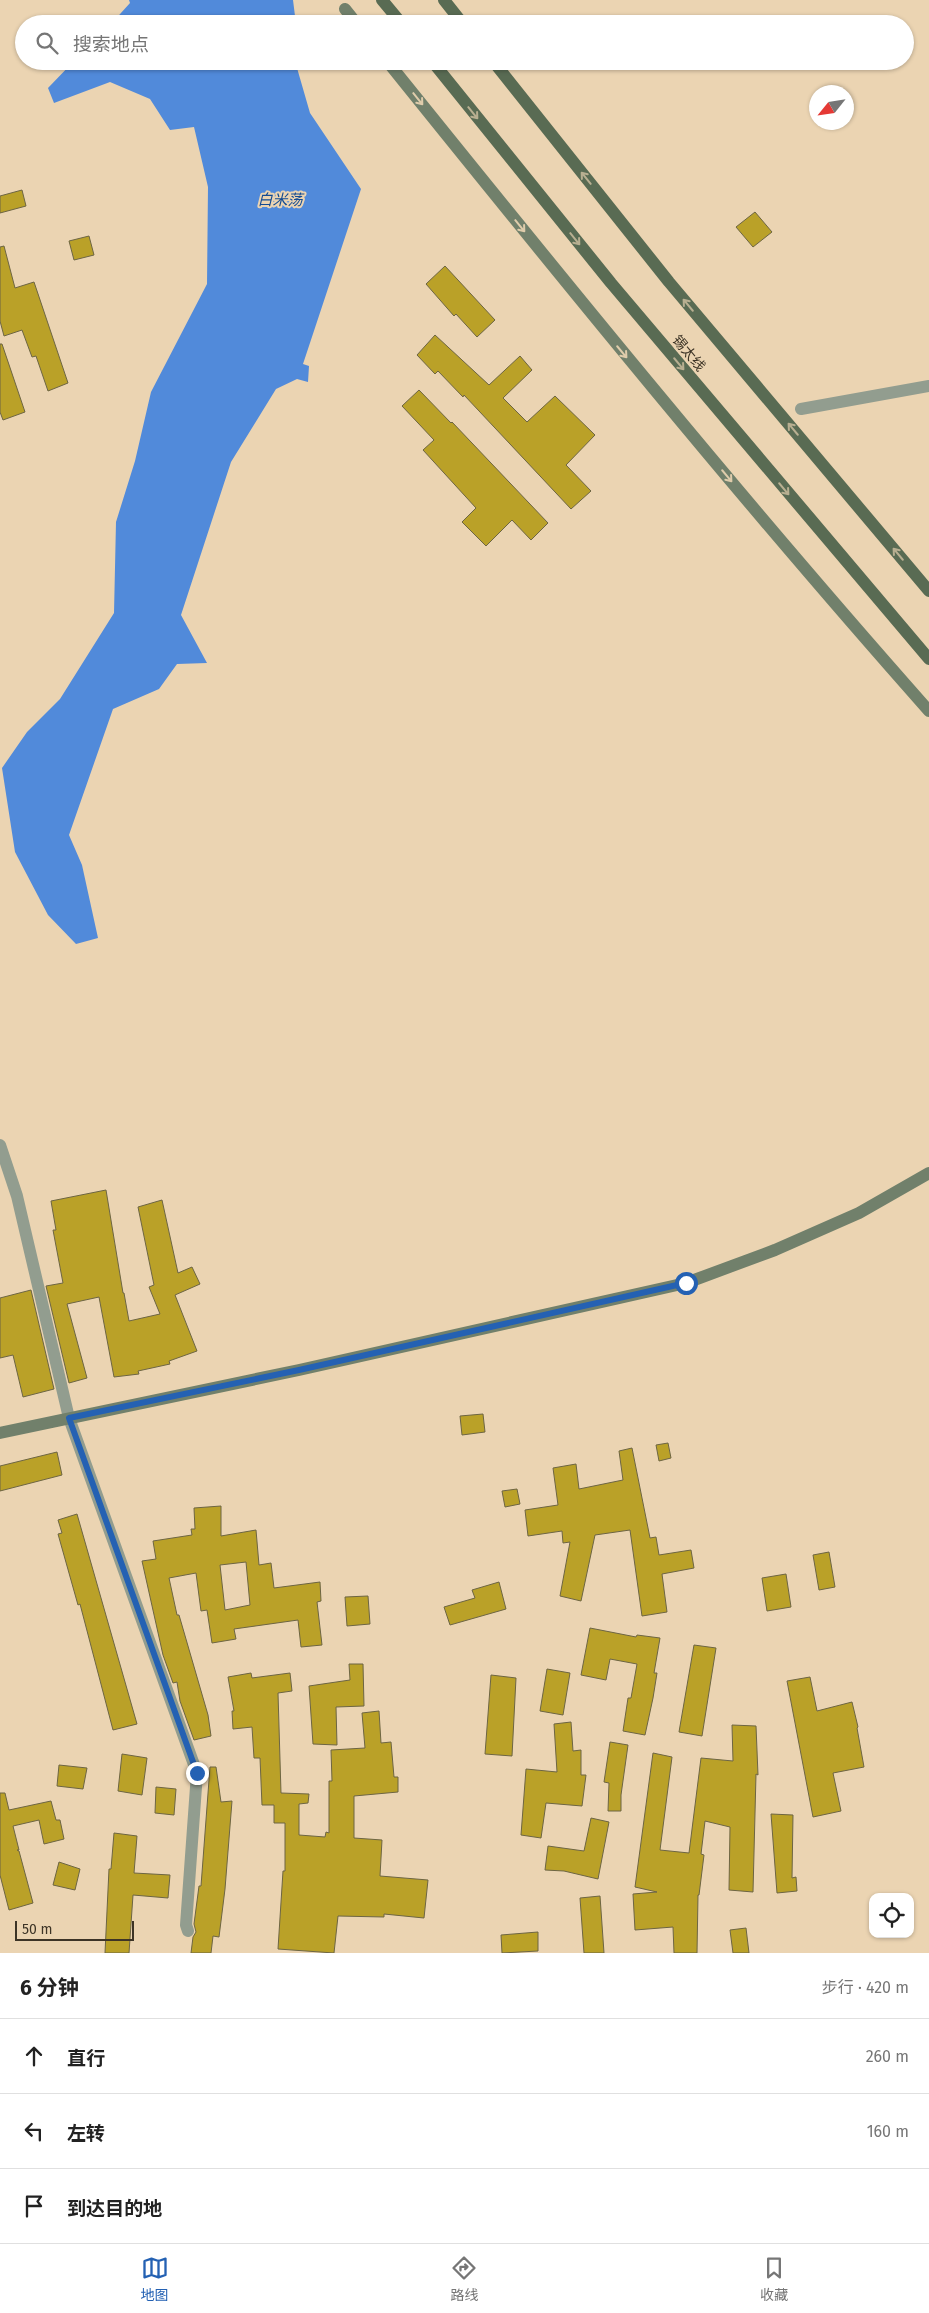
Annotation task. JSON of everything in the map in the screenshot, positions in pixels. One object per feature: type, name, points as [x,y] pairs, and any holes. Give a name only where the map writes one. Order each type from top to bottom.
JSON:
[{"type":"main road","points":[[382,0],[394,15]]},
{"type":"main road","points":[[444,0],[456,15]]},
{"type":"main road","name":"锡太线","points":[[439,70],[617,291],[929,659]]},
{"type":"main road","points":[[500,70],[675,290],[929,591]]},
{"type":"street","points":[[345,9],[350,15]]},
{"type":"street","points":[[394,70],[584,306],[863,636],[929,711]]},
{"type":"street","points":[[801,410],[929,386]]},
{"type":"street","points":[[0,1145],[18,1196],[69,1418],[197,1773],[186,1925],[188,1931]]},
{"type":"street","points":[[0,1434],[299,1370],[686,1283],[774,1250],[859,1213],[929,1173]]},
{"type":"water","points":[[129,0],[293,0],[295,15],[119,15],[130,3]]},
{"type":"water","name":"白米荡","points":[[65,70],[298,70],[310,113],[361,189],[303,364],[309,366],[308,382],[297,379],[276,389],[231,462],[181,615],[207,663],[177,664],[159,689],[113,709],[69,835],[82,865],[98,938],[76,944],[48,915],[15,852],[2,768],[27,732],[60,699],[114,613],[116,522],[135,461],[151,392],[207,284],[208,187],[194,127],[170,130],[150,99],[110,82],[54,103],[48,88]]},
{"type":"building","points":[[22,190],[26,206],[0,213],[0,196]]},
{"type":"building","points":[[755,212],[772,232],[753,247],[736,227]]},
{"type":"building","points":[[89,236],[94,255],[74,260],[69,241]]},
{"type":"building","points":[[4,246],[15,288],[34,282],[68,383],[48,391],[36,356],[32,357],[22,330],[4,336],[0,321],[0,247]]},
{"type":"building","points":[[445,266],[495,320],[477,337],[456,314],[454,316],[426,284]]},
{"type":"building","points":[[435,335],[489,385],[520,356],[532,370],[503,398],[527,422],[555,396],[595,435],[566,465],[591,491],[571,509],[464,395],[463,397],[438,371],[435,374],[417,355]]},
{"type":"building","points":[[0,344],[2,344],[25,412],[3,420],[0,412]]},
{"type":"building","points":[[419,390],[548,523],[531,540],[512,520],[486,546],[462,522],[476,508],[423,450],[434,440],[402,406]]},
{"type":"building","points":[[106,1190],[129,1321],[160,1314],[149,1287],[154,1285],[138,1207],[162,1200],[178,1273],[192,1267],[200,1284],[175,1295],[197,1351],[169,1361],[170,1364],[138,1371],[139,1374],[114,1377],[99,1297],[67,1304],[87,1378],[69,1383],[46,1286],[63,1283],[53,1230],[56,1230],[51,1201]]},
{"type":"building","points":[[31,1290],[54,1389],[23,1397],[13,1355],[0,1358],[0,1298]]},
{"type":"building","points":[[483,1414],[485,1432],[462,1435],[460,1416]]},
{"type":"building","points":[[668,1443],[671,1458],[659,1461],[656,1445]]},
{"type":"building","points":[[632,1448],[650,1538],[656,1537],[659,1555],[691,1550],[694,1568],[662,1574],[667,1612],[642,1616],[630,1530],[595,1535],[581,1601],[560,1596],[570,1542],[563,1543],[562,1531],[528,1536],[525,1510],[558,1505],[553,1468],[576,1464],[579,1489],[623,1480],[619,1451]]},
{"type":"building","points":[[57,1452],[62,1475],[0,1491],[0,1466]]},
{"type":"building","points":[[517,1489],[520,1504],[505,1507],[502,1491]]},
{"type":"building","points":[[221,1506],[221,1536],[256,1530],[259,1565],[271,1563],[274,1588],[320,1582],[321,1601],[317,1602],[322,1645],[301,1647],[298,1620],[234,1629],[236,1639],[212,1643],[207,1610],[201,1611],[196,1573],[169,1578],[177,1615],[179,1615],[208,1715],[211,1736],[194,1740],[180,1701],[177,1682],[173,1683],[163,1655],[142,1561],[156,1559],[153,1541],[192,1535],[191,1529],[195,1529],[194,1508]],"holes":[[[246,1562],[250,1605],[225,1610],[220,1565]]]},
{"type":"building","points":[[77,1514],[137,1724],[113,1730],[80,1604],[78,1605],[58,1534],[62,1533],[58,1520]]},
{"type":"building","points":[[829,1552],[835,1587],[819,1590],[813,1555]]},
{"type":"building","points":[[786,1574],[791,1607],[767,1611],[762,1578]]},
{"type":"building","points":[[499,1582],[506,1609],[450,1625],[444,1607],[475,1598],[472,1590]]},
{"type":"building","points":[[368,1596],[370,1624],[347,1626],[345,1597]]},
{"type":"building","points":[[590,1628],[636,1637],[637,1635],[660,1638],[654,1673],[657,1673],[645,1735],[623,1731],[628,1698],[631,1698],[637,1664],[610,1659],[606,1680],[581,1675]]},
{"type":"building","points":[[694,1645],[716,1648],[702,1736],[679,1732]]},
{"type":"building","points":[[349,1664],[363,1664],[364,1706],[336,1707],[337,1745],[313,1744],[309,1686],[350,1680]]},
{"type":"building","points":[[547,1669],[570,1673],[563,1715],[540,1711]]},
{"type":"building","points":[[251,1673],[252,1678],[290,1673],[292,1691],[278,1693],[281,1793],[309,1794],[308,1803],[299,1804],[299,1835],[325,1837],[326,1832],[329,1833],[329,1781],[332,1781],[331,1750],[365,1748],[362,1713],[379,1711],[381,1743],[391,1742],[394,1777],[398,1777],[398,1792],[354,1796],[354,1838],[382,1840],[380,1876],[428,1880],[424,1918],[384,1914],[384,1917],[338,1916],[334,1953],[278,1949],[283,1871],[285,1871],[285,1823],[274,1823],[274,1805],[262,1805],[260,1758],[254,1758],[252,1727],[233,1729],[232,1711],[234,1711],[228,1677]]},
{"type":"building","points":[[491,1675],[516,1678],[512,1756],[485,1754]]},
{"type":"building","points":[[810,1677],[817,1711],[852,1702],[864,1767],[833,1773],[841,1811],[813,1817],[787,1681]]},
{"type":"building","points":[[571,1722],[573,1751],[581,1750],[581,1775],[586,1775],[582,1806],[546,1803],[541,1838],[521,1835],[526,1769],[557,1772],[554,1724]]},
{"type":"building","points":[[732,1725],[756,1726],[758,1775],[756,1774],[753,1892],[729,1890],[730,1827],[705,1821],[701,1854],[704,1855],[698,1895],[697,1953],[674,1953],[673,1927],[635,1930],[633,1894],[657,1892],[635,1887],[653,1753],[672,1757],[660,1850],[689,1853],[701,1758],[733,1761]]},
{"type":"building","points":[[610,1742],[628,1745],[621,1795],[621,1811],[608,1811],[609,1783],[604,1782]]},
{"type":"building","points":[[122,1754],[147,1758],[142,1795],[118,1791]]},
{"type":"building","points":[[59,1765],[87,1768],[83,1789],[57,1786]]},
{"type":"building","points":[[210,1767],[216,1767],[221,1802],[232,1801],[225,1889],[219,1937],[213,1936],[211,1953],[191,1953],[193,1937],[196,1932],[194,1924],[199,1886],[201,1886]]},
{"type":"building","points":[[156,1787],[176,1789],[174,1815],[155,1813]]},
{"type":"building","points":[[0,1793],[5,1793],[9,1810],[51,1801],[56,1820],[60,1820],[64,1839],[44,1844],[39,1820],[13,1826],[19,1850],[17,1850],[19,1851],[33,1903],[9,1910],[0,1875]]},
{"type":"building","points":[[771,1814],[793,1815],[792,1878],[796,1877],[797,1891],[777,1893]]},
{"type":"building","points":[[591,1818],[609,1822],[598,1879],[564,1871],[545,1870],[548,1846],[584,1851]]},
{"type":"building","points":[[114,1833],[137,1836],[134,1873],[170,1875],[168,1898],[133,1895],[129,1953],[105,1953],[109,1869],[111,1869]]},
{"type":"building","points":[[59,1862],[80,1869],[75,1890],[53,1885]]},
{"type":"building","points":[[600,1896],[604,1953],[584,1953],[580,1898]]},
{"type":"building","points":[[746,1928],[749,1953],[733,1953],[730,1930]]},
{"type":"building","points":[[538,1932],[538,1951],[502,1953],[501,1935]]},
{"type":"route","points":[[197,1773],[69,1418],[299,1370],[686,1283]]}]
